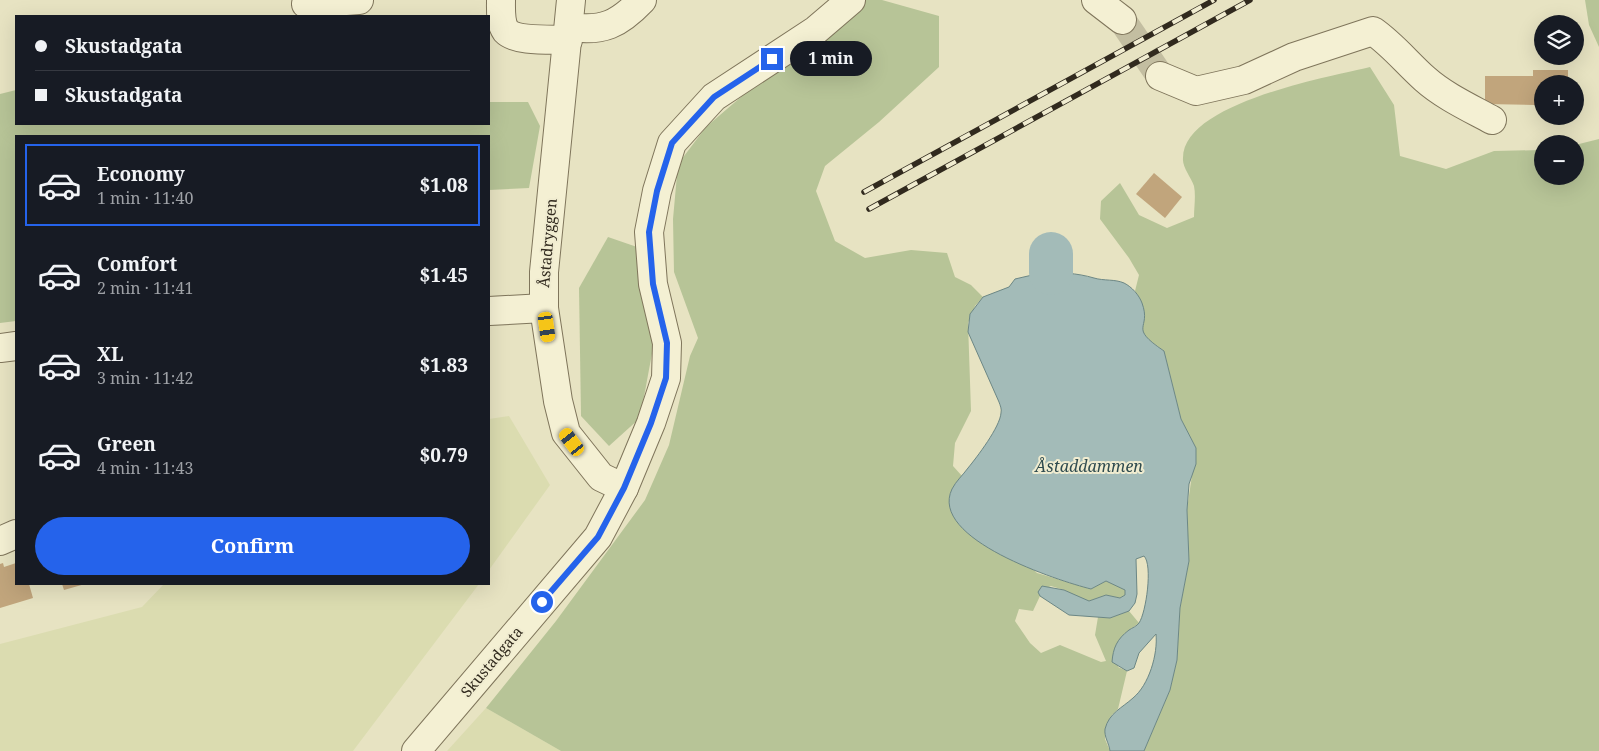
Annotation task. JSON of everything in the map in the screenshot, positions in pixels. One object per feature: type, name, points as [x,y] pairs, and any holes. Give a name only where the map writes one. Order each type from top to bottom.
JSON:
[{"type":"street","points":[[306,4],[359,0]]},
{"type":"street","points":[[501,0],[502,20],[506,30],[515,37],[569,33],[608,26],[631,12],[642,0]]},
{"type":"street","name":"Åstadryggen","points":[[571,0],[544,272],[544,308],[558,401],[566,433],[601,477],[624,488]]},
{"type":"street","name":"Skustadgata","points":[[416,751],[598,537],[624,488],[651,423],[666,378],[667,343],[653,284],[649,232],[657,191],[672,143],[714,97],[816,30],[851,0]]},
{"type":"street","points":[[1096,0],[1122,20]]},
{"type":"street","points":[[1160,76],[1196,91],[1244,80],[1294,57],[1373,31],[1387,41],[1426,80],[1458,102],[1492,120]]},
{"type":"street","points":[[490,311],[544,308]]},
{"type":"street","points":[[0,348],[15,346]]},
{"type":"street","points":[[0,540],[15,534]]},
{"type":"green space","points":[[854,0],[882,0],[939,16],[939,67],[879,122],[825,166],[816,191],[835,241],[865,258],[911,250],[947,253],[955,277],[971,285],[983,297],[975,306],[968,323],[971,411],[955,443],[953,466],[962,476],[951,491],[1037,573],[1091,589],[1106,581],[1126,590],[1125,595],[1120,598],[1106,595],[1089,601],[1051,586],[1038,592],[1040,596],[1033,611],[1019,609],[1015,621],[1030,643],[1041,653],[1060,645],[1101,662],[1106,661],[1095,635],[1098,617],[1110,618],[1129,611],[1139,623],[1125,633],[1118,667],[1127,671],[1118,709],[1111,716],[1105,739],[1110,751],[561,751],[486,708],[556,621],[645,500],[669,445],[690,356],[698,338],[674,272],[673,219],[678,164],[706,127]]},
{"type":"green space","points":[[1585,0],[1599,0],[1599,47],[1589,25]]},
{"type":"green space","points":[[1370,67],[1394,105],[1400,156],[1446,169],[1494,151],[1534,150],[1534,185],[1584,185],[1584,143],[1599,139],[1599,751],[1144,751],[1170,690],[1177,660],[1180,608],[1189,561],[1187,509],[1196,448],[1181,419],[1164,351],[1145,337],[1142,329],[1142,304],[1135,291],[1139,275],[1129,258],[1100,219],[1101,201],[1120,183],[1139,215],[1167,228],[1194,217],[1194,186],[1183,161],[1189,139],[1206,122],[1231,108],[1261,96]]},
{"type":"green space","points":[[15,90],[15,125],[490,125],[490,102],[528,102],[540,126],[529,188],[490,190],[490,135],[15,135],[15,321],[0,323],[0,94]]},
{"type":"green space","points":[[608,237],[637,247],[654,343],[640,418],[609,446],[581,416],[579,288]]},
{"type":"green space","points":[[509,416],[550,485],[490,569],[490,419]]},
{"type":"green space","points":[[163,585],[478,585],[353,751],[0,751],[0,644],[142,607]]},
{"type":"green space","points":[[486,708],[561,751],[447,751]]},
{"type":"water","name":"Åstaddammen","points":[[1041,273],[1068,273],[1117,281],[1124,283],[1135,292],[1141,300],[1144,312],[1143,332],[1146,337],[1164,351],[1181,419],[1196,448],[1196,464],[1189,484],[1187,510],[1189,561],[1180,608],[1177,660],[1170,690],[1144,751],[1110,751],[1105,729],[1116,711],[1133,698],[1144,685],[1154,660],[1156,634],[1139,653],[1134,668],[1127,671],[1112,662],[1113,652],[1119,640],[1138,624],[1142,618],[1148,579],[1147,561],[1144,556],[1136,559],[1137,594],[1135,603],[1129,611],[1110,618],[1069,615],[1040,596],[1038,592],[1042,586],[1064,590],[1089,601],[1106,595],[1120,598],[1125,595],[1125,590],[1106,581],[1091,589],[1052,577],[1001,555],[977,541],[959,525],[950,507],[952,489],[955,483],[988,442],[997,426],[1001,412],[999,402],[968,332],[970,314],[983,297],[1009,287],[1015,279]]},
{"type":"building","points":[[1533,70],[1568,70],[1568,75],[1534,75],[1534,105],[1485,104],[1485,76],[1533,76]]},
{"type":"building","points":[[1154,173],[1182,197],[1165,218],[1136,194]]},
{"type":"building","points":[[3,563],[4,567],[15,563],[15,585],[29,585],[33,598],[0,608],[0,564]]},
{"type":"building","points":[[62,585],[82,585],[64,590]]},
{"type":"waterway","points":[[1051,254],[1051,273]]},
{"type":"tunnel","points":[[1122,20],[1160,76]]},
{"type":"railway","points":[[864,192],[1214,0]]},
{"type":"railway","points":[[869,209],[1250,0]]},
{"type":"route","points":[[542,602],[598,537],[624,488],[651,423],[666,378],[667,343],[653,284],[649,232],[657,191],[672,143],[714,97],[772,59]]}]
